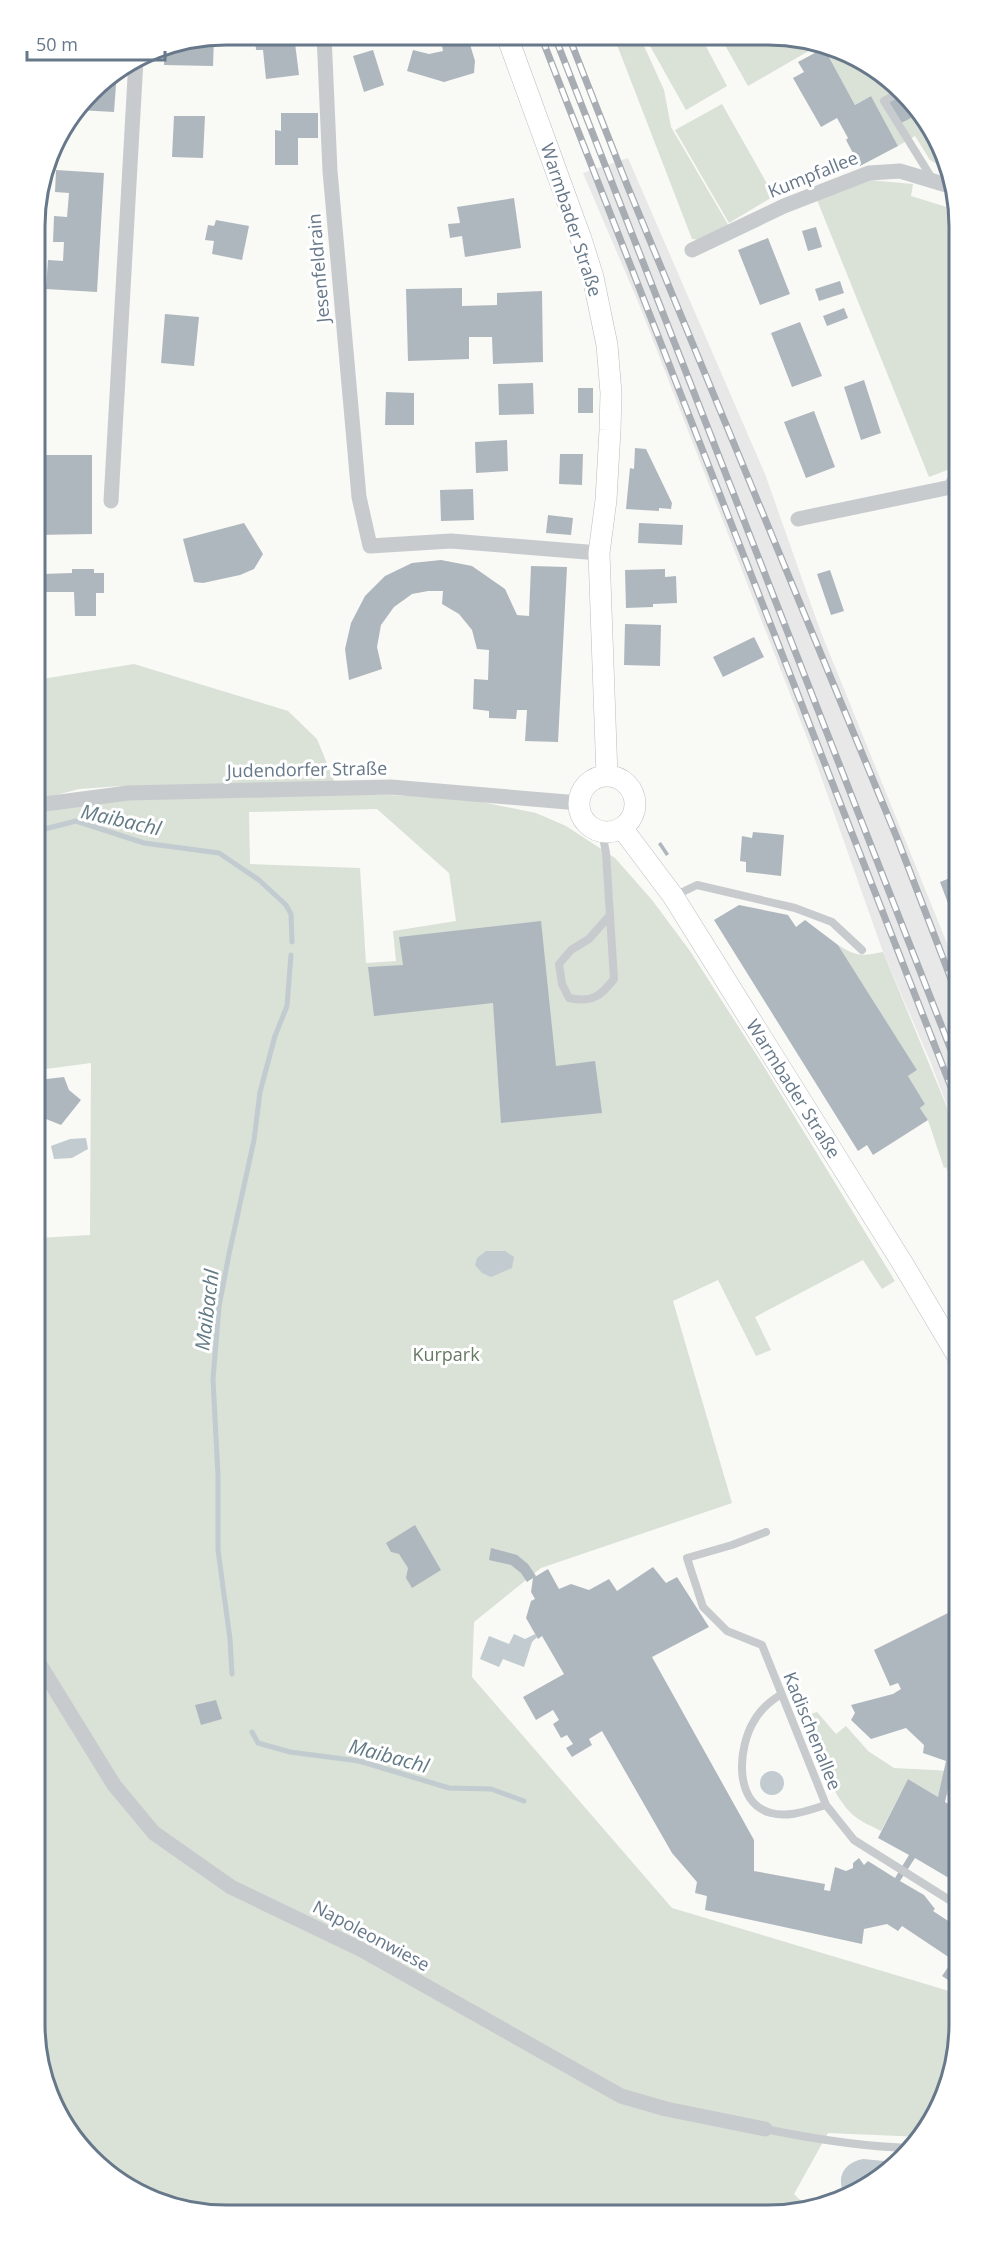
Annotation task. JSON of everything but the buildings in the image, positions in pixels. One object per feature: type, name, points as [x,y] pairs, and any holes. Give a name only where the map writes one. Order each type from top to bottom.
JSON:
[{"type":"street","name":"Jesenfeldrain","points":[[324,45],[330,171],[359,497],[370,546],[451,541],[599,553]]},
{"type":"street","name":"Warmbader Straße","points":[[510,45],[581,238],[593,277],[607,345],[611,393],[610,430],[606,500],[599,553],[607,776]]},
{"type":"street","points":[[111,501],[136,69]]},
{"type":"street","name":"Kumpfallee","points":[[692,250],[784,206],[869,173],[900,171],[944,184]]},
{"type":"street","points":[[798,519],[949,491]]},
{"type":"street","points":[[579,803],[585,787],[598,777],[607,776],[624,782],[634,796],[633,814],[610,835]]},
{"type":"street","name":"Judendorfer Straße","points":[[45,804],[128,792],[391,787],[579,803]]},
{"type":"street","name":"Warmbader Straße","points":[[579,803],[579,811],[588,825],[610,835],[673,896],[949,1342]]},
{"type":"street","name":"Napoleonwiese","points":[[45,1673],[114,1785],[153,1833],[231,1887],[362,1950],[621,2096],[666,2109],[765,2130]]},
{"type":"lane","points":[[893,96],[884,101],[934,181]]},
{"type":"lane","points":[[610,835],[610,915],[614,979],[603,993],[584,1002],[569,998],[562,984],[560,964],[571,950],[589,939],[610,915]]},
{"type":"lane","points":[[673,896],[697,885],[795,908],[832,922],[861,950]]},
{"type":"lane","name":"Kadischenallee","points":[[766,1532],[687,1558],[703,1607],[727,1631],[762,1645],[780,1695],[826,1805],[854,1840],[949,1900]]},
{"type":"lane","points":[[780,1695],[764,1707],[753,1721],[748,1735],[742,1768],[747,1794],[761,1809],[777,1814],[796,1814],[826,1805]]},
{"type":"lane","points":[[765,2130],[819,2140],[900,2147]]},
{"type":"shaded area","points":[[628,158],[765,474],[820,630],[949,948],[949,1111],[883,952],[811,748],[639,304],[583,173]]},
{"type":"shaded area","points":[[86,1138],[88,1149],[72,1158],[54,1159],[51,1146],[70,1139]]},
{"type":"shaded area","points":[[486,1251],[505,1251],[514,1257],[512,1268],[491,1277],[482,1273],[475,1265],[477,1258]]},
{"type":"shaded area","points":[[514,1634],[525,1639],[535,1634],[537,1637],[532,1642],[524,1667],[503,1659],[499,1667],[480,1659],[489,1636],[509,1644]]},
{"type":"shaded area","points":[[772,1771],[780,1775],[784,1783],[780,1791],[772,1795],[764,1791],[760,1783],[764,1775]]},
{"type":"shaded area","points":[[863,2159],[885,2161],[869,2175],[842,2189],[843,2173],[850,2164]]},
{"type":"green space","points":[[617,45],[644,45],[664,90],[671,127],[730,228],[702,240],[692,239]]},
{"type":"green space","points":[[649,45],[705,45],[727,86],[686,110]]},
{"type":"green space","points":[[725,45],[780,45],[810,50],[748,86]]},
{"type":"green space","points":[[828,56],[869,75],[896,98],[925,135],[938,165],[930,160],[915,136],[898,146],[871,96],[855,105]]},
{"type":"green space","points":[[722,104],[774,196],[729,223],[675,130]]},
{"type":"green space","points":[[869,180],[913,184],[911,196],[947,207],[949,469],[929,477],[817,200]]},
{"type":"green space","name":"Kurpark","points":[[134,664],[288,711],[317,739],[339,793],[462,798],[536,813],[566,826],[615,858],[652,900],[690,951],[763,1065],[895,1281],[882,1289],[863,1260],[755,1317],[771,1350],[756,1356],[718,1280],[673,1301],[732,1503],[541,1568],[474,1622],[472,1677],[672,1908],[949,1991],[949,2036],[946,2059],[935,2093],[925,2115],[912,2134],[910,2136],[828,2133],[794,2194],[801,2201],[768,2205],[226,2205],[191,2202],[146,2186],[125,2175],[98,2152],[69,2115],[51,2071],[45,2024],[45,1238],[90,1235],[91,1063],[45,1069],[45,810],[119,799],[121,786],[79,789],[45,798],[45,679]],"holes":[[[377,809],[449,873],[456,921],[393,931],[396,961],[366,963],[360,868],[250,864],[249,812]]]},
{"type":"green space","points":[[838,945],[850,952],[860,954],[883,952],[949,1112],[949,1174],[946,1167],[944,1168],[928,1120],[920,1108],[925,1104],[908,1076],[917,1070]]},
{"type":"green space","points":[[817,1712],[836,1734],[846,1726],[868,1751],[894,1768],[949,1771],[949,1796],[940,1791],[938,1797],[908,1779],[881,1831],[859,1819],[844,1805],[830,1782],[805,1716]]},
{"type":"waterway","name":"Maibachl","points":[[45,829],[76,821],[144,843],[219,853],[259,880],[286,905],[291,914],[292,942]]},
{"type":"waterway","name":"Maibachl","points":[[232,1674],[230,1639],[218,1550],[218,1476],[213,1379],[219,1307],[254,1140],[260,1092],[275,1036],[287,1006],[291,955]]},
{"type":"waterway","name":"Maibachl","points":[[252,1732],[258,1743],[290,1752],[359,1761],[449,1788],[491,1789],[524,1801]]},
{"type":"railway","points":[[545,45],[949,1082]]},
{"type":"railway","points":[[558,45],[949,1045]]},
{"type":"railway","points":[[572,45],[627,185],[897,838],[949,974]]}]
